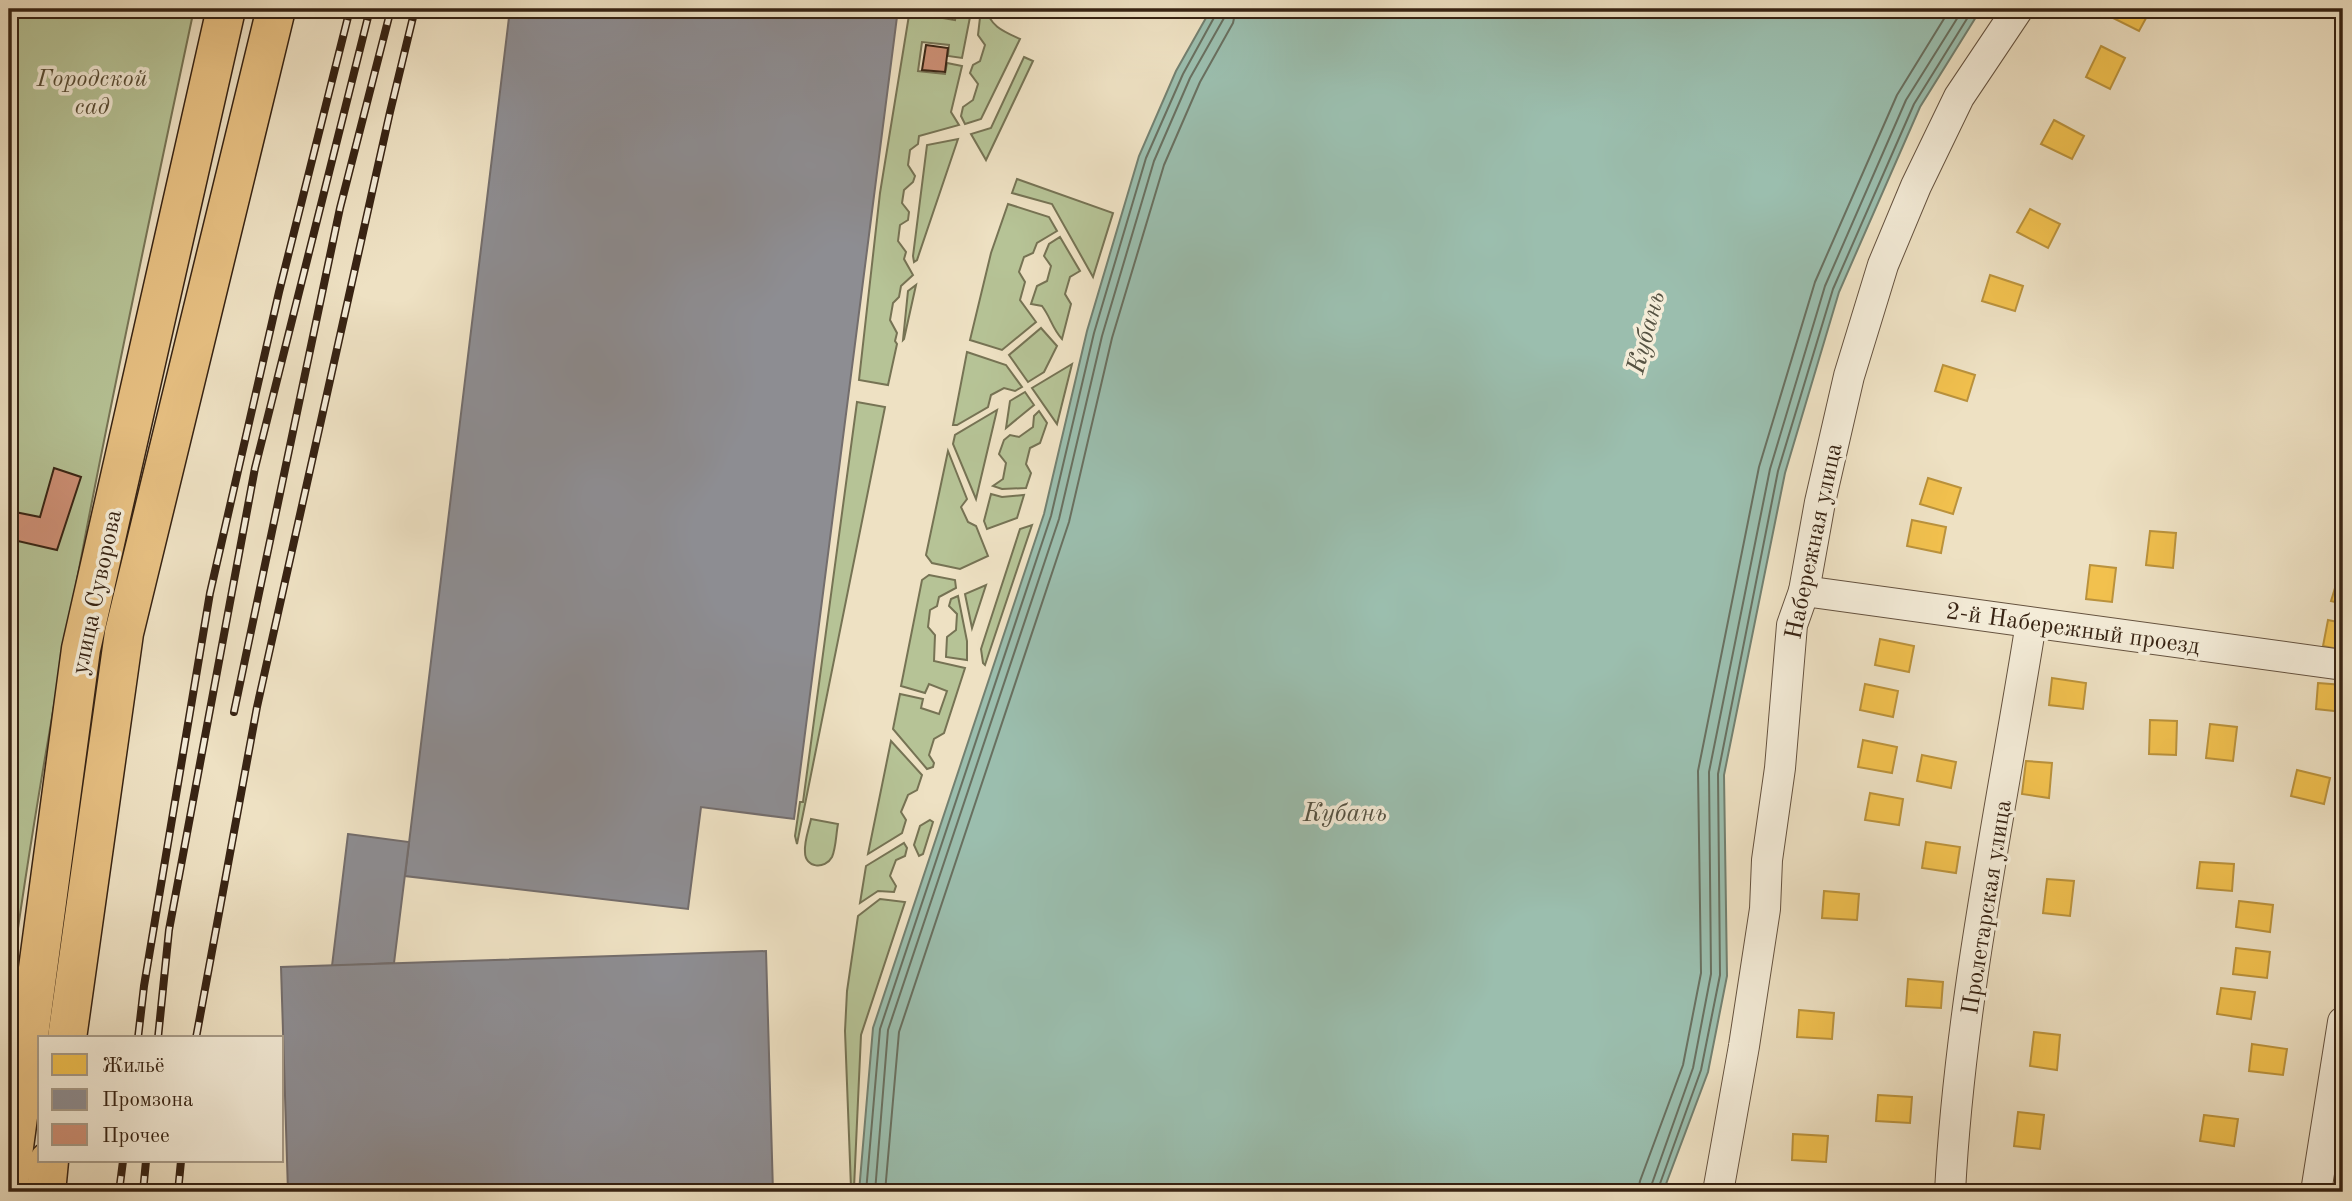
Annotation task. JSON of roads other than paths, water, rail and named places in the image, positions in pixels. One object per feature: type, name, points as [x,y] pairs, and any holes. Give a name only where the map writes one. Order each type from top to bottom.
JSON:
[{"type":"main road","name":"улица Суворова","points":[[9,1184],[81,649],[226,9]]},
{"type":"main road","name":"улица Суворова","points":[[67,1036],[124,633],[276,9]]},
{"type":"main road","points":[[46,1192],[49,1162]]},
{"type":"street","name":"Набережная улица","points":[[1717,1192],[1744,1046],[1765,909],[1767,860],[1780,768],[1792,625],[1804,591],[1820,502],[1849,376],[1883,265],[1916,186],[1959,97],[2018,9]]},
{"type":"street","name":"2-й Набережный проезд","points":[[1804,591],[2343,666]]},
{"type":"street","name":"Пролетарская улица","points":[[1950,1192],[1953,1131],[1976,954],[2031,623]]},
{"type":"street","points":[[2316,1192],[2343,1022]]},
{"type":"water","name":"Кубань","points":[[1211,9],[1981,9],[1920,107],[1839,292],[1785,473],[1724,775],[1727,976],[1708,1072],[1663,1192],[859,1192],[873,1028],[1044,514],[1087,331],[1139,156],[1176,71]]},
{"type":"railway","points":[[138,1036],[144,986],[210,593],[279,292],[350,9]]},
{"type":"railway","points":[[158,1036],[169,930],[255,468],[370,9]]},
{"type":"railway","points":[[234,712],[340,208],[391,9]]},
{"type":"railway","points":[[196,1036],[257,707],[415,9]]},
{"type":"railway","points":[[119,1192],[123,1162]]},
{"type":"railway","points":[[143,1192],[146,1162]]},
{"type":"railway","points":[[178,1192],[181,1162]]},
{"type":"park label","name":"Городской сад","points":[[92,92]]}]
